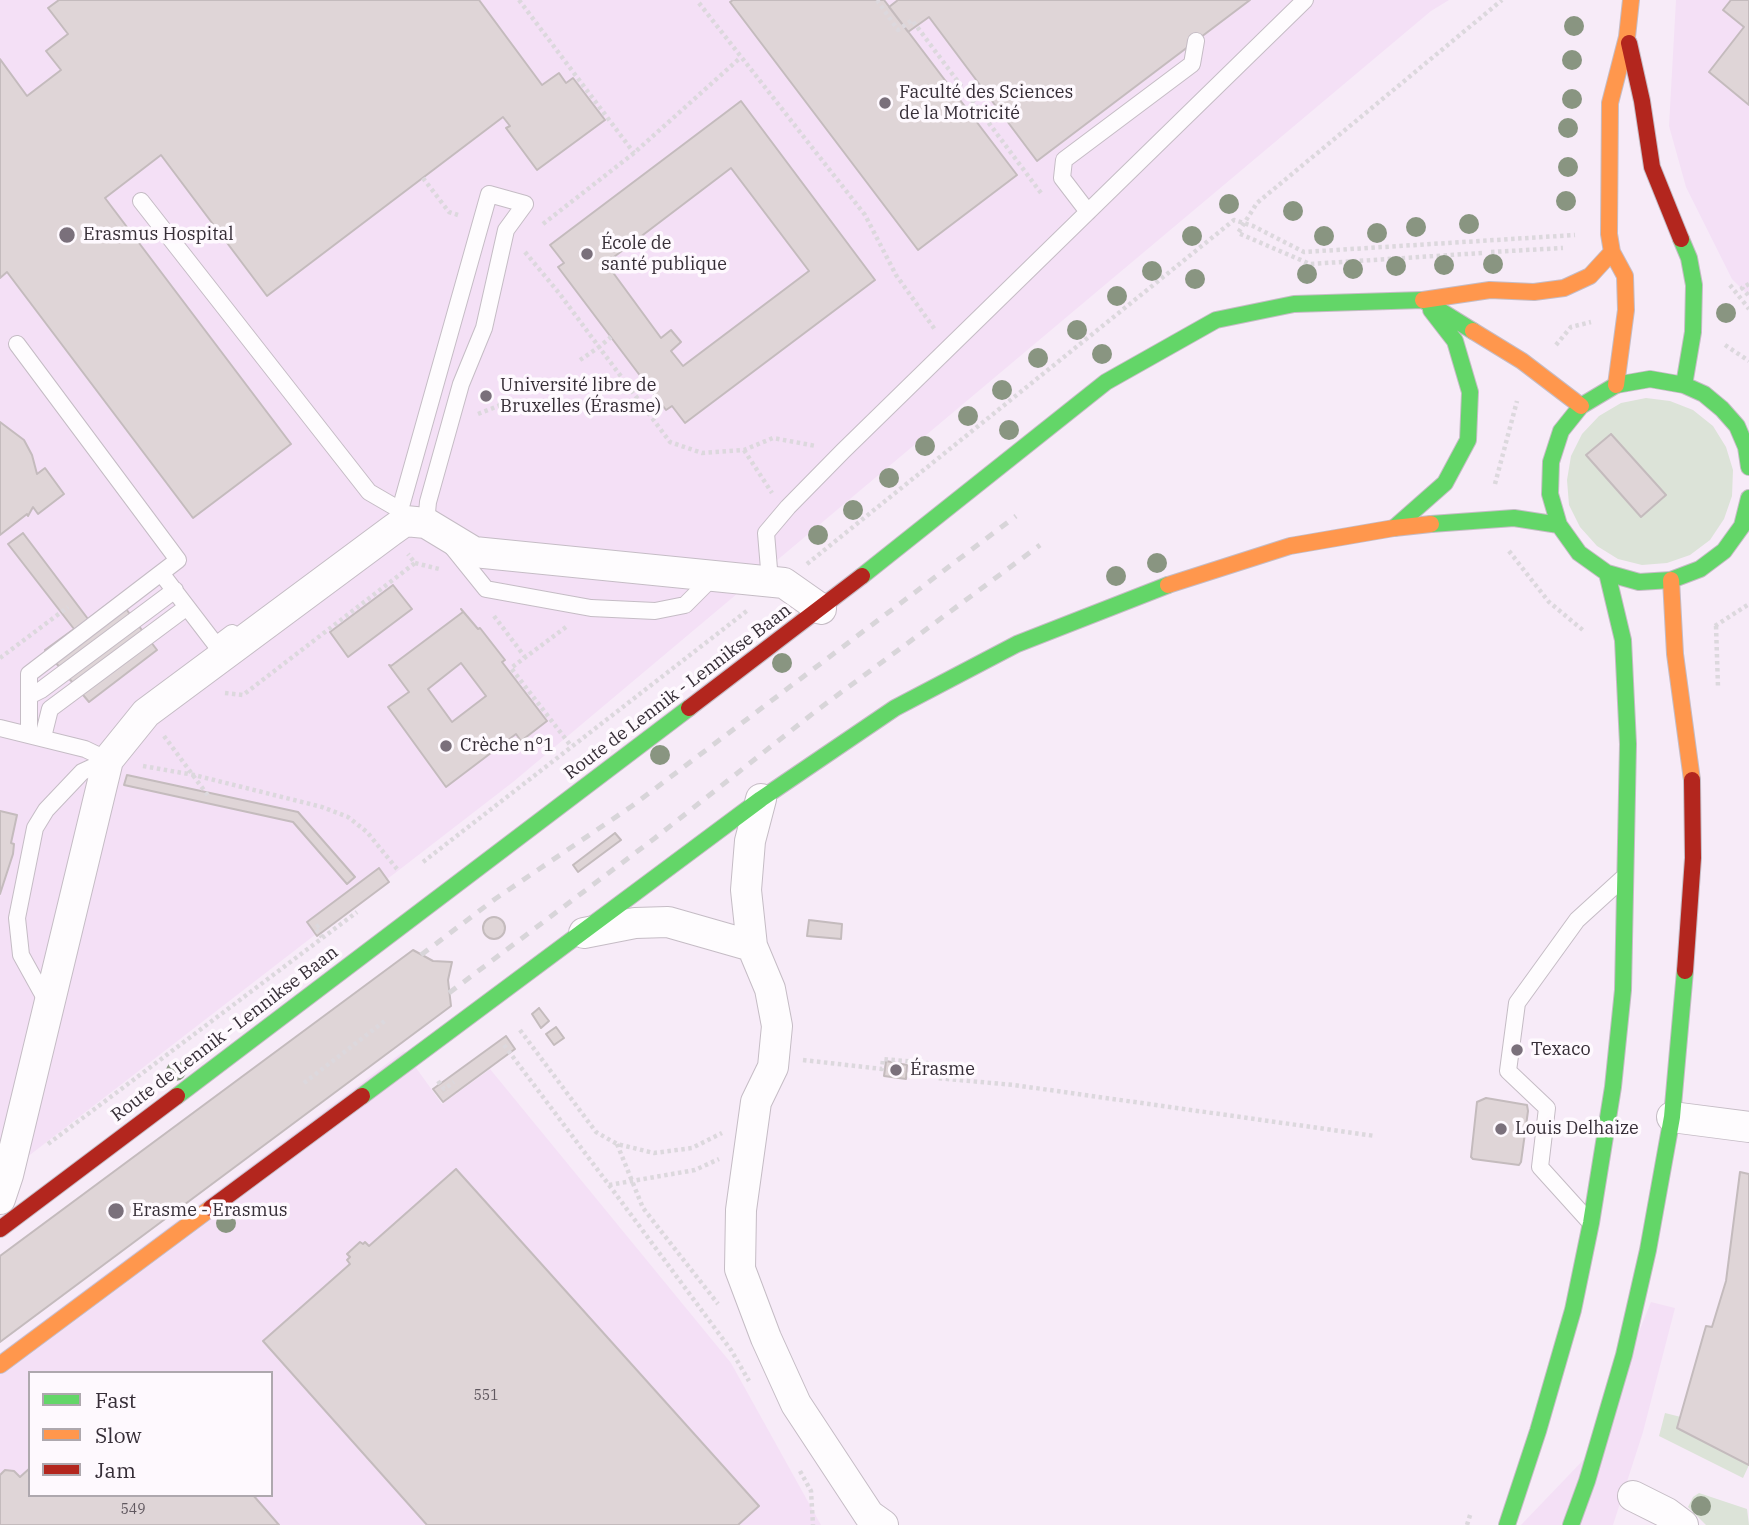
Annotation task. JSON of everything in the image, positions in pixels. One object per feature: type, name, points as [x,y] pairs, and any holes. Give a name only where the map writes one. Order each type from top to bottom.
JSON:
[{"type":"main road","points":[[1616,385],[1626,310],[1625,276],[1612,252],[1609,234],[1610,103],[1627,37],[1631,0]]},
{"type":"main road","points":[[1627,37],[1643,101],[1652,167],[1689,258],[1694,285],[1693,332],[1684,384]]},
{"type":"main road","name":"Route de Lennik - Lennikse Baan","points":[[0,1229],[821,609],[1106,382],[1216,320],[1294,304],[1423,300],[1490,290],[1534,292],[1564,288],[1590,276],[1612,252]]},
{"type":"main road","points":[[1423,300],[1522,361],[1581,406]]},
{"type":"main road","points":[[1394,528],[1445,483],[1468,440],[1470,392],[1455,341],[1423,300]]},
{"type":"main road","points":[[1749,467],[1748,447],[1737,426],[1722,409],[1704,394],[1684,384],[1650,379],[1616,385],[1581,406],[1562,431],[1551,462],[1550,494],[1559,525],[1579,553],[1607,573],[1639,582],[1671,580],[1700,569],[1724,551],[1745,524],[1749,498]]},
{"type":"main road","points":[[0,1365],[761,799],[895,708],[1017,645],[1182,580],[1290,546],[1394,528],[1479,519],[1514,518],[1559,525]]},
{"type":"main road","points":[[1507,1525],[1573,1310],[1591,1223],[1614,1073],[1623,990],[1628,744],[1623,640],[1607,573]]},
{"type":"main road","points":[[1571,1525],[1587,1481],[1624,1355],[1648,1250],[1672,1117],[1684,998],[1693,858],[1693,785],[1674,646],[1671,580]]},
{"type":"street","points":[[4,1187],[108,760],[146,713],[368,548],[417,521],[474,552],[777,582],[821,609]]},
{"type":"street","points":[[761,799],[750,841],[746,890],[752,946],[770,989],[777,1026],[773,1067],[757,1102],[741,1210],[740,1269],[766,1338],[796,1404],[871,1522]]},
{"type":"street","points":[[580,934],[635,923],[668,922],[752,946]]},
{"type":"street","points":[[1672,1117],[1749,1127]]},
{"type":"street","points":[[1633,1496],[1667,1513],[1683,1525]]},
{"type":"lane","points":[[777,582],[766,533],[842,451],[1305,0]]},
{"type":"lane","points":[[1088,212],[1062,178],[1063,160],[1192,64],[1196,41]]},
{"type":"lane","points":[[489,194],[524,204],[506,230],[484,328],[461,384],[428,502],[417,521],[489,194]]},
{"type":"lane","points":[[141,201],[369,492],[417,521],[486,589],[591,608],[655,611],[685,605],[714,576]]},
{"type":"lane","points":[[17,344],[178,560],[29,674],[29,696],[36,736]]},
{"type":"lane","points":[[161,573],[216,645],[342,551],[368,548]]},
{"type":"lane","points":[[29,696],[41,690],[174,590]]},
{"type":"lane","points":[[36,736],[50,709],[187,607]]},
{"type":"lane","points":[[0,728],[85,749],[108,760]]},
{"type":"lane","points":[[48,1005],[21,955],[17,918],[35,828],[46,810],[82,772],[108,760]]},
{"type":"lane","points":[[1591,1223],[1540,1167],[1547,1108],[1508,1071],[1517,1003],[1577,920],[1626,875]]},
{"type":"path","points":[[519,0],[634,153]]},
{"type":"path","points":[[877,0],[898,30],[912,20],[1069,230]]},
{"type":"path","points":[[1502,0],[1257,203],[1238,233],[1310,264],[1574,247]]},
{"type":"path","points":[[699,3],[865,215],[896,275],[948,349]]},
{"type":"path","points":[[506,230],[534,231],[634,153],[740,58]]},
{"type":"path","points":[[424,178],[449,212]]},
{"type":"path","points":[[412,870],[1234,220],[1245,222],[1304,252],[1586,235]]},
{"type":"path","points":[[506,230],[559,293],[670,442],[702,453],[744,450],[773,438],[842,451]]},
{"type":"path","points":[[1749,284],[1742,288],[1749,296]]},
{"type":"path","points":[[580,360],[611,337]]},
{"type":"path","points":[[744,450],[776,499]]},
{"type":"path","points":[[0,658],[68,607]]},
{"type":"path","points":[[571,746],[511,668],[591,608]]},
{"type":"path","points":[[108,760],[194,775],[322,807],[348,817],[367,832],[397,869]]},
{"type":"path","points":[[4,1187],[361,908]]},
{"type":"path","points":[[319,925],[315,928],[330,947]]},
{"type":"path","points":[[304,1083],[386,1020]]},
{"type":"path","points":[[520,1030],[596,1132],[617,1144],[654,1153],[692,1148],[729,1129],[757,1102]]},
{"type":"path","points":[[504,1045],[731,1350],[751,1385]]},
{"type":"path","points":[[798,1059],[882,1069],[883,1059],[927,1063],[936,1077],[1027,1087],[1375,1136]]},
{"type":"path","points":[[617,1144],[643,1208],[722,1308]]},
{"type":"path","points":[[610,1185],[695,1170],[739,1150],[750,1149]]},
{"type":"path","points":[[798,1468],[811,1491],[813,1525]]},
{"type":"shaded area","name":"Université libre de Bruxelles (Érasme)","points":[[0,0],[1449,0],[1431,11],[513,782],[0,1178]]},
{"type":"shaded area","points":[[1676,0],[1749,0],[1749,296],[1732,279],[1686,187],[1669,126]]},
{"type":"shaded area","points":[[1646,398],[1670,401],[1693,410],[1713,426],[1726,447],[1733,470],[1732,496],[1724,519],[1710,540],[1690,555],[1667,563],[1642,565],[1618,559],[1597,546],[1580,527],[1569,505],[1567,480],[1571,456],[1582,434],[1599,416],[1621,403]],"holes":[[[1611,434],[1666,495],[1587,455]]]},
{"type":"shaded area","points":[[404,1051],[442,1104],[490,1069],[731,1363],[821,1525],[0,1525],[0,1353]]},
{"type":"shaded area","points":[[1651,1302],[1675,1308],[1643,1432],[1613,1525],[1521,1525],[1589,1454]]},
{"type":"shaded area","points":[[1665,1413],[1681,1417],[1678,1429],[1749,1465],[1743,1478],[1659,1436]]},
{"type":"shaded area","points":[[1699,1493],[1747,1509],[1749,1525],[1706,1525],[1688,1507],[1693,1497]]},
{"type":"building","name":"Erasmus Hospital","points":[[59,0],[479,0],[542,85],[559,73],[566,83],[573,78],[605,120],[537,170],[506,128],[510,126],[503,117],[267,296],[161,155],[105,198],[291,444],[193,518],[7,272],[0,278],[0,59],[27,96],[61,70],[46,51],[68,34],[48,8]]},
{"type":"building","name":"Faculté des Sciences de la Motricité","points":[[884,0],[1017,175],[918,250],[730,2]]},
{"type":"building","points":[[898,0],[1250,0],[1037,161],[929,17],[908,32],[889,7]]},
{"type":"building","points":[[1731,0],[1749,0],[1749,105],[1709,72],[1744,27],[1723,10]]},
{"type":"building","name":"École de santé publique","points":[[741,101],[875,280],[685,423],[672,406],[666,410],[558,267],[564,263],[550,245]],"holes":[[[731,168],[809,271],[683,366],[671,351],[681,342],[671,330],[661,338],[606,263]]]},
{"type":"building","points":[[0,422],[24,440],[32,455],[37,474],[45,468],[64,494],[38,514],[33,507],[28,516],[27,514],[0,535]]},
{"type":"building","points":[[1611,434],[1666,495],[1641,517],[1586,455]]},
{"type":"building","points":[[23,533],[88,619],[117,597],[157,650],[89,702],[45,650],[74,629],[8,544]]},
{"type":"building","points":[[393,585],[412,609],[348,657],[330,632]]},
{"type":"building","points":[[461,609],[505,660],[502,662],[547,721],[521,741],[516,734],[446,787],[388,707],[409,692],[389,665],[463,612]],"holes":[[[461,663],[486,696],[452,722],[428,689]]]},
{"type":"building","points":[[127,775],[298,812],[355,877],[347,884],[293,822],[124,785]]},
{"type":"building","points":[[0,811],[17,815],[11,843],[14,844],[13,854],[0,894]]},
{"type":"building","points":[[615,833],[621,840],[578,872],[573,865]]},
{"type":"building","points":[[379,868],[389,882],[317,936],[307,922]]},
{"type":"building","points":[[490,917],[498,917],[505,924],[505,932],[498,939],[490,939],[483,932],[483,924]]},
{"type":"building","points":[[809,920],[842,924],[841,939],[807,936]]},
{"type":"building","points":[[413,950],[433,961],[452,962],[448,980],[451,1006],[0,1342],[0,1256]]},
{"type":"building","points":[[539,1008],[549,1021],[541,1028],[532,1014]]},
{"type":"building","points":[[556,1027],[564,1038],[554,1045],[546,1034]]},
{"type":"building","points":[[506,1036],[515,1049],[443,1102],[433,1089]]},
{"type":"building","name":"Érasme","points":[[886,1061],[907,1065],[906,1079],[884,1076]]},
{"type":"building","points":[[1486,1098],[1527,1105],[1519,1165],[1471,1157],[1477,1102]]},
{"type":"building","points":[[456,1169],[759,1506],[738,1525],[427,1525],[263,1341],[350,1264],[347,1254],[360,1242],[369,1246]]},
{"type":"building","points":[[1740,1172],[1749,1174],[1749,1465],[1677,1428],[1706,1326],[1712,1327],[1726,1281]]},
{"type":"building","points":[[5,1470],[14,1471],[20,1477],[28,1470],[28,1497],[255,1497],[279,1525],[0,1525],[0,1475]]},
{"type":"railway","points":[[421,955],[495,899],[632,806],[1016,516]]},
{"type":"railway","points":[[449,993],[655,838],[816,711],[1040,545]]},
{"type":"traffic: fast","points":[[1681,239],[1689,258],[1694,285],[1693,332],[1684,385]]},
{"type":"traffic: fast","points":[[862,576],[1106,382],[1216,320],[1294,304],[1423,300],[1473,331]]},
{"type":"traffic: fast","points":[[1394,528],[1445,483],[1468,440],[1470,392],[1455,341],[1431,310]]},
{"type":"traffic: fast","points":[[1749,467],[1746,447],[1737,426],[1722,409],[1704,394],[1684,385],[1650,379],[1616,385],[1581,406],[1561,431],[1551,462],[1550,494],[1559,525],[1579,553],[1607,573],[1639,582],[1671,580],[1700,569],[1724,551],[1742,526],[1749,498]]},
{"type":"traffic: fast","points":[[1431,524],[1514,518],[1559,525]]},
{"type":"traffic: fast","points":[[1507,1525],[1573,1310],[1591,1223],[1613,1087],[1623,990],[1628,744],[1623,640],[1607,573]]},
{"type":"traffic: fast","points":[[362,1096],[761,799],[895,708],[1017,644],[1168,585]]},
{"type":"traffic: fast","points":[[177,1096],[689,708]]},
{"type":"traffic: fast","points":[[1571,1525],[1587,1481],[1624,1355],[1648,1250],[1672,1117],[1685,971]]},
{"type":"traffic: slow","points":[[1616,385],[1626,310],[1625,276],[1612,252],[1609,234],[1610,103],[1627,37],[1631,0]]},
{"type":"traffic: slow","points":[[1423,300],[1490,290],[1534,292],[1564,288],[1590,276],[1612,252]]},
{"type":"traffic: slow","points":[[1473,331],[1522,361],[1581,406]]},
{"type":"traffic: slow","points":[[1168,585],[1290,546],[1431,524]]},
{"type":"traffic: slow","points":[[1671,580],[1675,654],[1692,780]]},
{"type":"traffic: slow","points":[[0,1365],[211,1208]]},
{"type":"traffic: jam","points":[[1629,43],[1642,101],[1652,167],[1681,239]]},
{"type":"traffic: jam","points":[[689,708],[862,576]]},
{"type":"traffic: jam","points":[[1685,971],[1693,858],[1692,780]]},
{"type":"traffic: jam","points":[[0,1229],[177,1096]]},
{"type":"traffic: jam","points":[[211,1208],[362,1096]]},
{"type":"place","name":"Faculté des Sciences de la Motricité","points":[[885,103]]},
{"type":"place","name":"Erasmus Hospital","points":[[67,235]]},
{"type":"place","name":"École de santé publique","points":[[587,254]]},
{"type":"place","name":"Université libre de Bruxelles (Érasme)","points":[[486,396]]},
{"type":"place","name":"Crèche n°1","points":[[446,746]]},
{"type":"place","name":"Texaco","points":[[1517,1050]]},
{"type":"place","name":"Érasme","points":[[896,1070]]},
{"type":"place","name":"Louis Delhaize","points":[[1501,1129]]},
{"type":"place","name":"Erasme - Erasmus","points":[[116,1211]]}]
